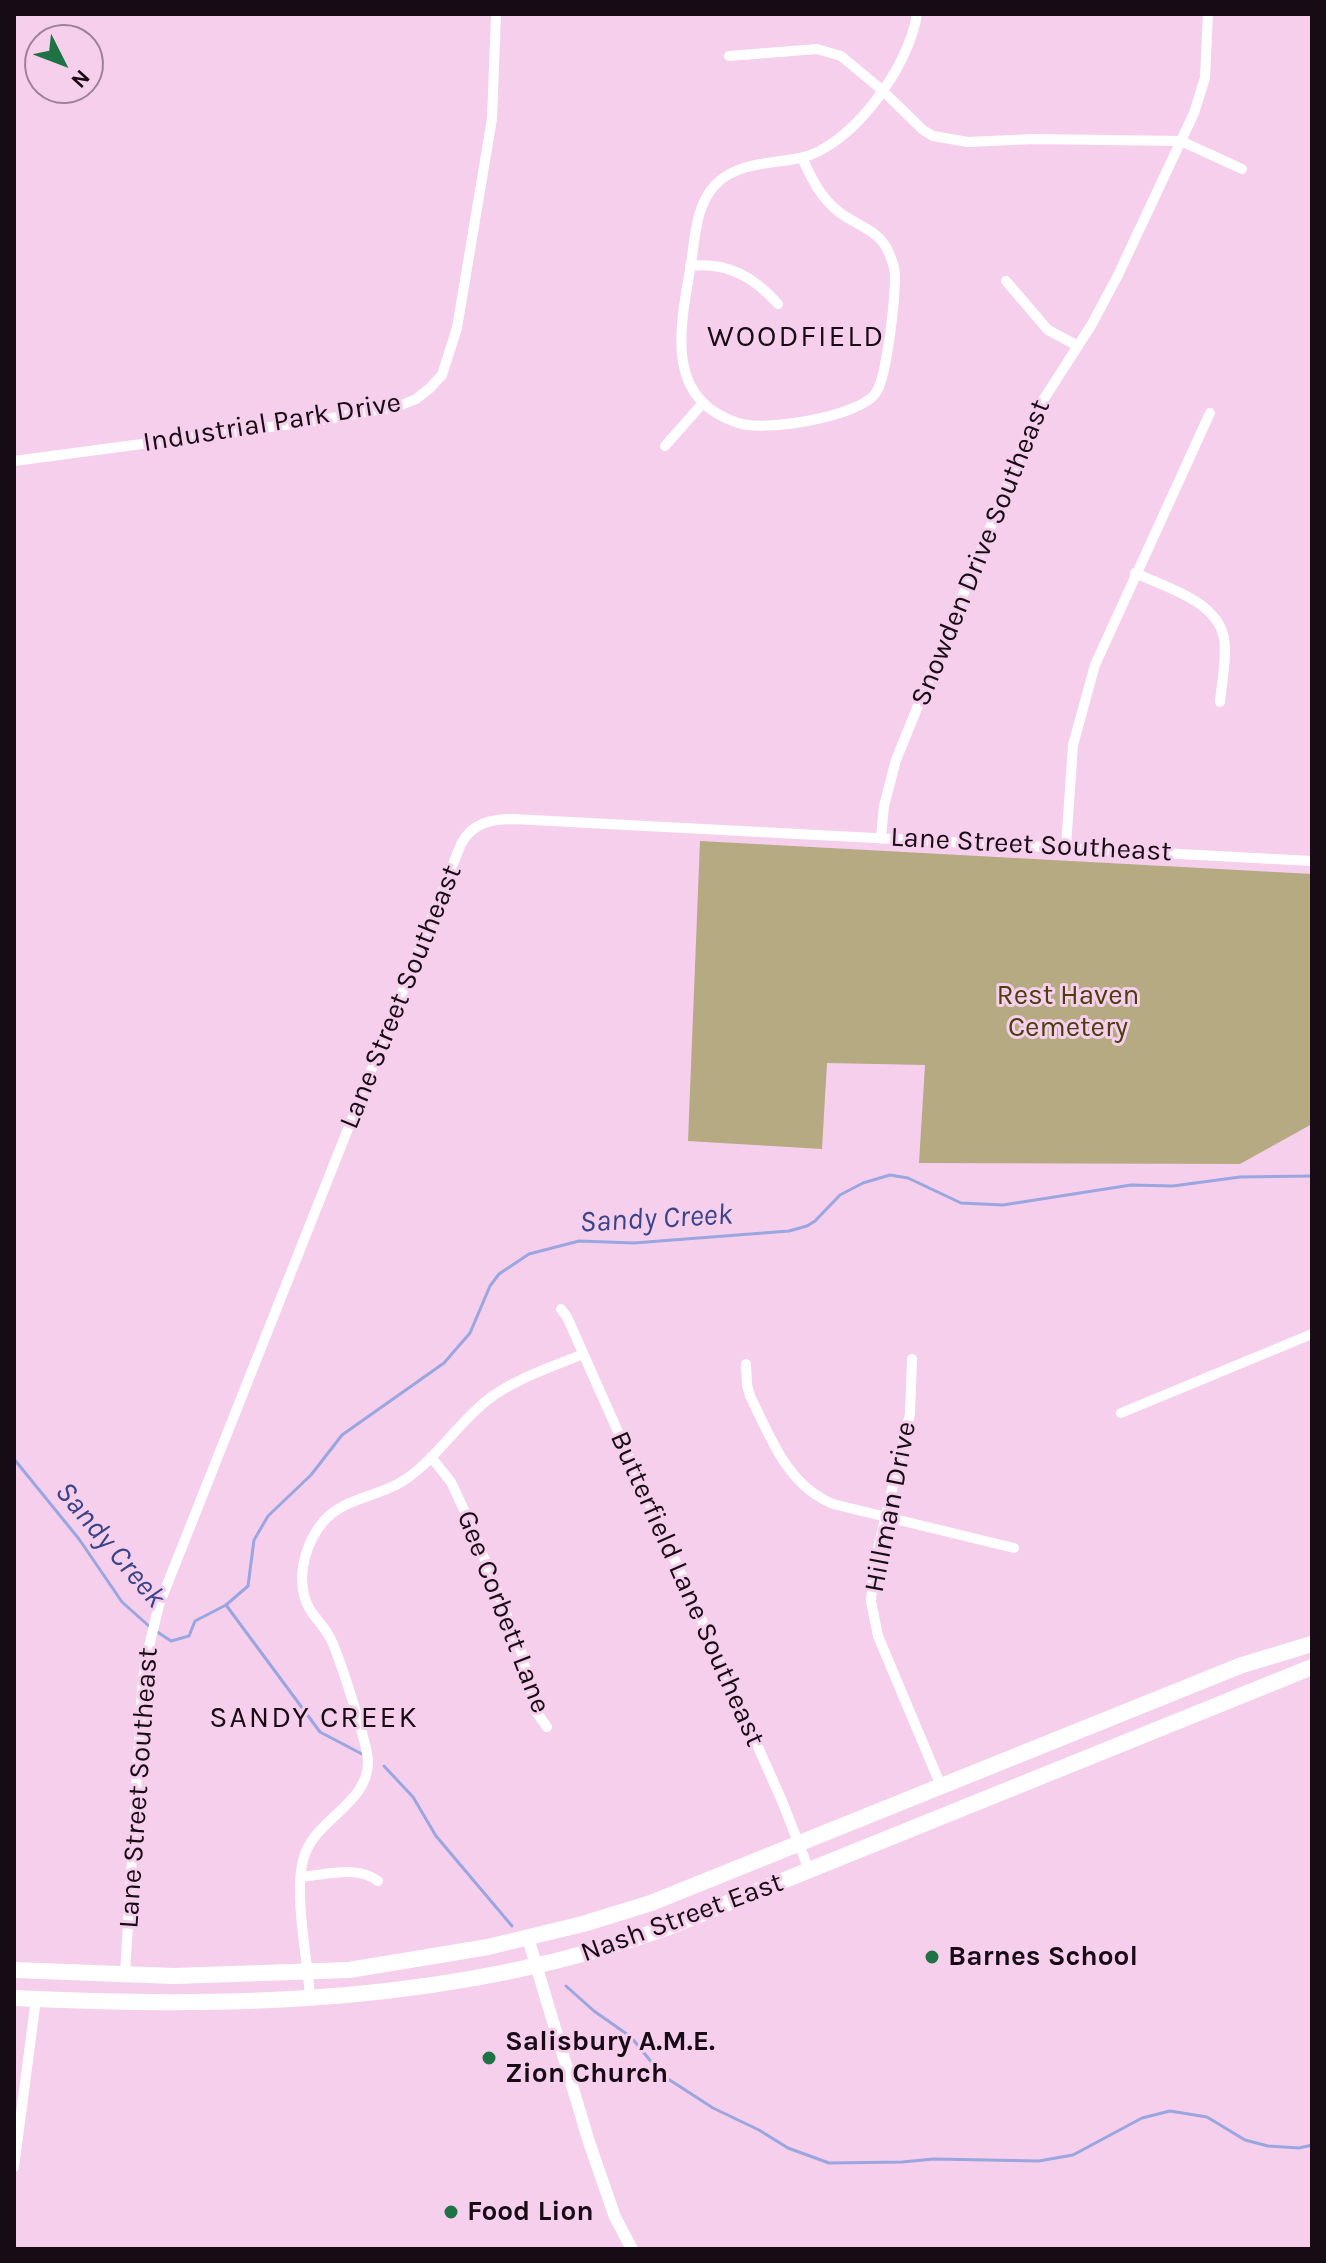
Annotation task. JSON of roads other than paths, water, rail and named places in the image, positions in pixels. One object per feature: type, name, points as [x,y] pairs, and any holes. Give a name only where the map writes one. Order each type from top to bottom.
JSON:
[{"type":"main road","name":"Nash Street East","points":[[14,1970],[174,1976],[349,1970],[451,1955],[528,1938],[651,1903],[1242,1665],[1312,1644]]},
{"type":"main road","name":"Nash Street East","points":[[14,1998],[215,2003],[310,1998],[408,1990],[537,1967],[635,1939],[1312,1667]]},
{"type":"street","name":"Industrial Park Drive","points":[[14,461],[322,420],[384,409],[416,399],[430,388],[442,375],[448,362],[457,328],[492,119],[496,14]]},
{"type":"street","points":[[802,158],[821,195],[840,213],[874,233],[890,254],[895,277],[881,385],[873,397],[859,408],[768,427],[735,423],[702,404],[685,374],[680,349],[690,266],[704,202],[716,183],[734,171],[802,158],[832,143],[847,131],[882,90],[907,50],[917,14]]},
{"type":"street","name":"Snowden Drive Southeast","points":[[881,837],[884,806],[896,760],[1040,405],[1117,277],[1194,113],[1205,78],[1208,14]]},
{"type":"street","points":[[729,56],[803,49],[829,51],[852,63],[933,136],[953,140],[1147,138],[1181,141],[1242,169]]},
{"type":"street","points":[[690,266],[708,264],[739,272],[761,285],[778,304]]},
{"type":"street","points":[[1006,281],[1048,330],[1078,346]]},
{"type":"street","points":[[665,446],[702,404]]},
{"type":"street","points":[[1066,847],[1076,727],[1095,665],[1210,413]]},
{"type":"street","points":[[1135,573],[1202,606],[1217,621],[1224,641],[1220,702]]},
{"type":"street","name":"Lane Street Southeast","points":[[125,1974],[142,1690],[153,1623],[165,1585],[455,859],[473,829],[497,819],[513,819],[1312,861]]},
{"type":"street","name":"Butterfield Lane Southeast","points":[[561,1309],[782,1801],[809,1870]]},
{"type":"street","points":[[1121,1413],[1312,1334]]},
{"type":"street","points":[[310,1998],[301,1877],[305,1853],[312,1839],[359,1791],[369,1765],[366,1745],[332,1641],[304,1599],[302,1578],[306,1554],[315,1534],[336,1511],[390,1489],[413,1474],[490,1398],[511,1384],[583,1354]]},
{"type":"street","name":"Hillman Drive","points":[[912,1359],[910,1414],[871,1583],[874,1619],[883,1647],[941,1786]]},
{"type":"street","points":[[746,1364],[750,1396],[786,1467],[809,1493],[833,1504],[1014,1548]]},
{"type":"street","name":"Gee Corbett Lane","points":[[431,1457],[451,1482],[471,1525],[522,1654],[535,1710],[547,1727]]},
{"type":"street","points":[[301,1877],[359,1872],[370,1874],[378,1881]]},
{"type":"street","points":[[528,1938],[589,2142],[615,2217],[632,2249]]},
{"type":"street","points":[[14,2167],[36,1999]]},
{"type":"waterway","name":"Sandy Creek","points":[[156,1631],[171,1641],[189,1636],[195,1621],[226,1605],[248,1586],[254,1540],[268,1516],[311,1475],[342,1435],[444,1363],[470,1333],[490,1286],[499,1274],[529,1254],[579,1241],[634,1243],[789,1231],[815,1221],[840,1195],[863,1183],[890,1175],[908,1178],[961,1203],[1003,1205],[1131,1185],[1173,1186],[1240,1177],[1312,1176]]},
{"type":"waterway","name":"Sandy Creek","points":[[14,1459],[79,1539],[122,1602],[150,1627]]},
{"type":"waterway","points":[[226,1605],[320,1732],[362,1754]]},
{"type":"waterway","points":[[384,1766],[413,1797],[436,1836],[512,1926]]},
{"type":"waterway","points":[[566,1986],[631,2037],[662,2075],[713,2108],[788,2148],[829,2163],[934,2159],[1039,2161],[1073,2155],[1142,2118],[1170,2111],[1207,2117],[1245,2140],[1268,2146],[1299,2148],[1312,2145]]},
{"type":"place","name":"Barnes School","points":[[932,1957]]},
{"type":"place","name":"Salisbury A.M.E. Zion Church","points":[[489,2058]]},
{"type":"place","name":"Food Lion","points":[[451,2212]]},
{"type":"district","name":"WOODFIELD","points":[[796,337]]},
{"type":"district","name":"SANDY CREEK","points":[[314,1718]]},
{"type":"park label","name":"Rest Haven Cemetery","points":[[1068,1012]]}]
